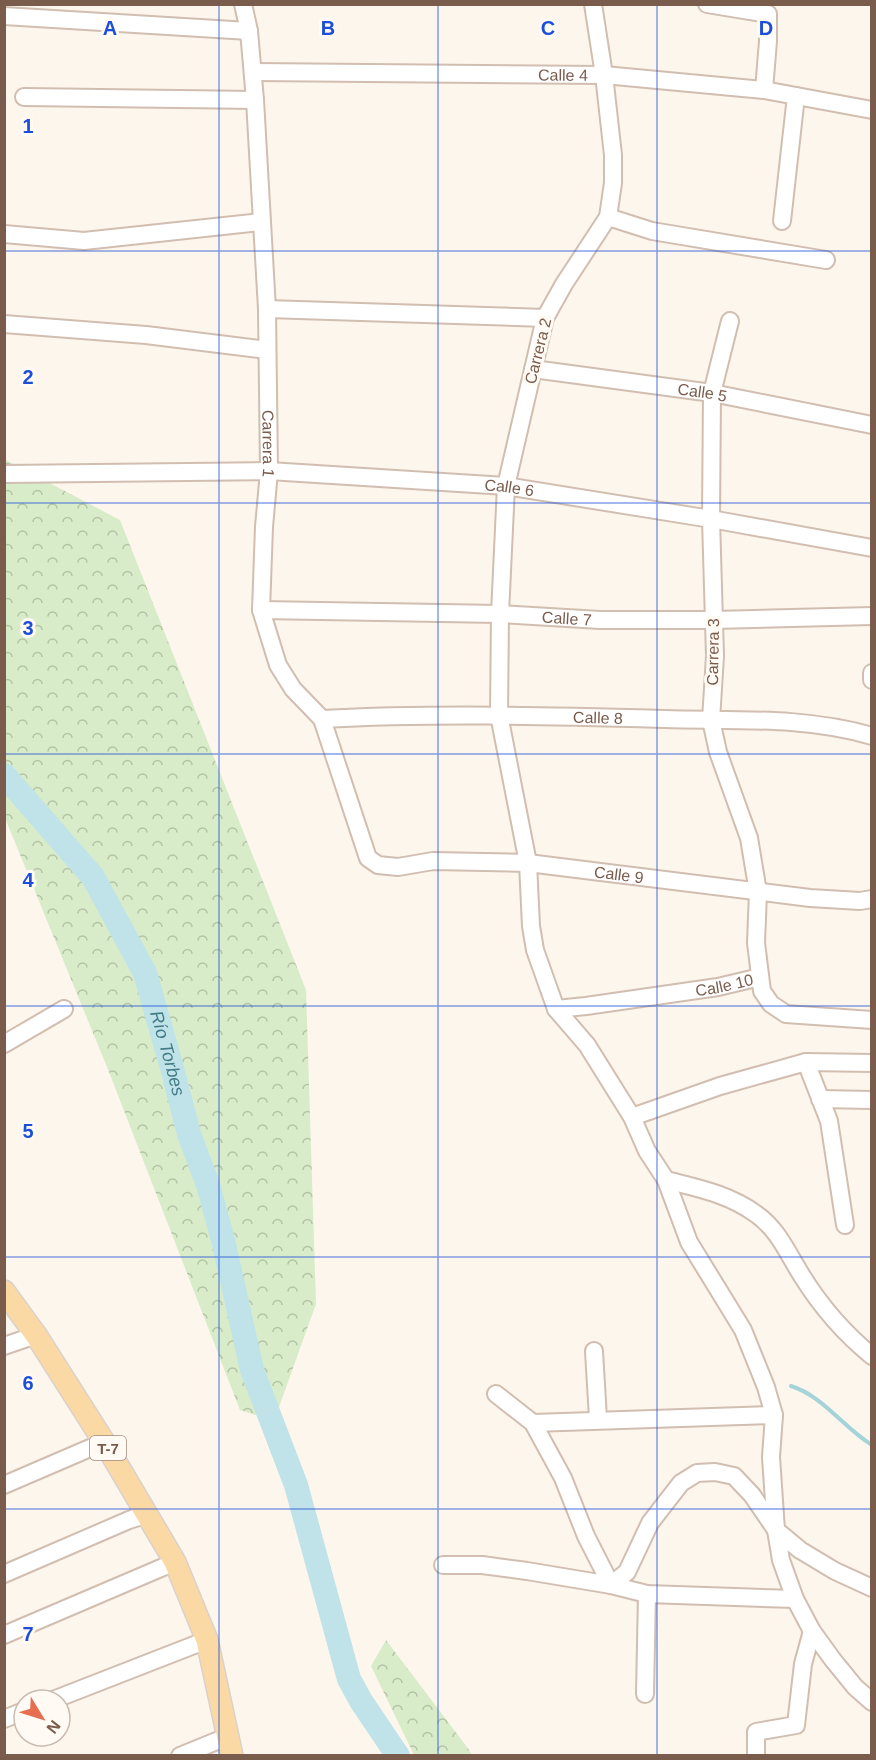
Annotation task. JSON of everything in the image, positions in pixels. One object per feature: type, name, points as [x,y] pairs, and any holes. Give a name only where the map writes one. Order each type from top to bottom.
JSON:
[{"type":"main road","name":"T-7","points":[[4,1291],[36,1335],[104,1442],[175,1562],[207,1640],[231,1746]]},
{"type":"street","name":"Carrera 1","points":[[243,4],[249,32],[253,72],[267,309],[269,471],[261,610],[278,665],[293,689],[322,719],[368,858]]},
{"type":"street","name":"Carrera 2","points":[[556,1009],[535,950],[531,926],[528,863],[499,715],[500,614],[506,486],[545,318],[564,284],[608,218],[613,183],[613,155],[593,4]]},
{"type":"street","points":[[707,4],[768,14],[764,90]]},
{"type":"street","points":[[4,16],[249,32]]},
{"type":"street","name":"Calle 4","points":[[253,72],[604,75],[764,90],[872,110]]},
{"type":"street","points":[[782,221],[796,96]]},
{"type":"street","points":[[24,97],[255,100]]},
{"type":"street","points":[[608,218],[652,231],[826,260]]},
{"type":"street","points":[[4,234],[84,241],[261,222]]},
{"type":"street","points":[[267,309],[545,318]]},
{"type":"street","name":"Carrera 3","points":[[730,321],[712,393],[711,519],[714,620],[711,720],[718,752],[749,838],[758,892],[756,943],[759,977]]},
{"type":"street","points":[[4,324],[146,335],[267,350]]},
{"type":"street","name":"Calle 5","points":[[533,369],[712,393],[872,425]]},
{"type":"street","name":"Calle 6","points":[[4,474],[269,471],[506,486],[872,548]]},
{"type":"street","name":"Calle 7","points":[[261,610],[500,614],[600,620],[872,616]]},
{"type":"street","points":[[871,674],[872,680]]},
{"type":"street","name":"Calle 8","points":[[322,719],[391,715],[760,719],[832,728],[872,736]]},
{"type":"street","name":"Calle 9","points":[[368,858],[378,865],[398,867],[433,861],[528,863],[810,898],[860,901],[872,899]]},
{"type":"street","name":"Calle 10","points":[[556,1009],[718,987],[759,977],[762,991],[771,1004],[786,1014],[872,1020]]},
{"type":"street","points":[[4,1044],[64,1009]]},
{"type":"street","points":[[556,1009],[587,1045],[632,1117],[647,1152],[666,1180],[689,1242],[743,1330],[766,1387],[774,1415],[771,1457],[776,1530],[782,1560],[795,1599],[812,1631],[855,1687],[872,1702]]},
{"type":"street","points":[[632,1117],[720,1086],[806,1062],[872,1062]]},
{"type":"street","points":[[806,1062],[829,1121],[845,1225]]},
{"type":"street","points":[[820,1099],[872,1100]]},
{"type":"street","points":[[666,1180],[724,1196],[757,1214],[783,1243],[802,1276],[827,1310],[872,1356]]},
{"type":"street","points":[[4,1346],[36,1335]]},
{"type":"street","points":[[594,1351],[598,1419]]},
{"type":"street","points":[[496,1394],[532,1423],[563,1478],[586,1536],[611,1585]]},
{"type":"street","points":[[532,1423],[598,1419],[774,1415]]},
{"type":"street","points":[[4,1485],[104,1442]]},
{"type":"street","points":[[611,1585],[627,1572],[650,1523],[681,1484],[698,1473],[714,1472],[734,1476],[752,1495],[776,1530],[800,1550],[872,1588]]},
{"type":"street","points":[[4,1574],[148,1514]]},
{"type":"street","points":[[4,1635],[175,1562]]},
{"type":"street","points":[[443,1565],[482,1565],[611,1585],[647,1594],[795,1599]]},
{"type":"street","points":[[645,1695],[647,1594]]},
{"type":"street","points":[[756,1755],[756,1732],[796,1725],[803,1664],[812,1631]]},
{"type":"street","points":[[72,1693],[207,1640]]},
{"type":"street","points":[[180,1755],[231,1746]]},
{"type":"green space","points":[[4,459],[120,520],[306,990],[316,1304],[274,1421],[240,1410],[109,1072],[5,818]]},
{"type":"green space","points":[[386,1640],[472,1755],[414,1755],[371,1666]]},
{"type":"waterway","name":"Río Torbes","points":[[4,775],[93,877],[145,973],[189,1134],[208,1185],[223,1240],[252,1370],[296,1485],[349,1679],[398,1756]]},
{"type":"waterway","points":[[791,1386],[823,1404],[872,1445]]}]
